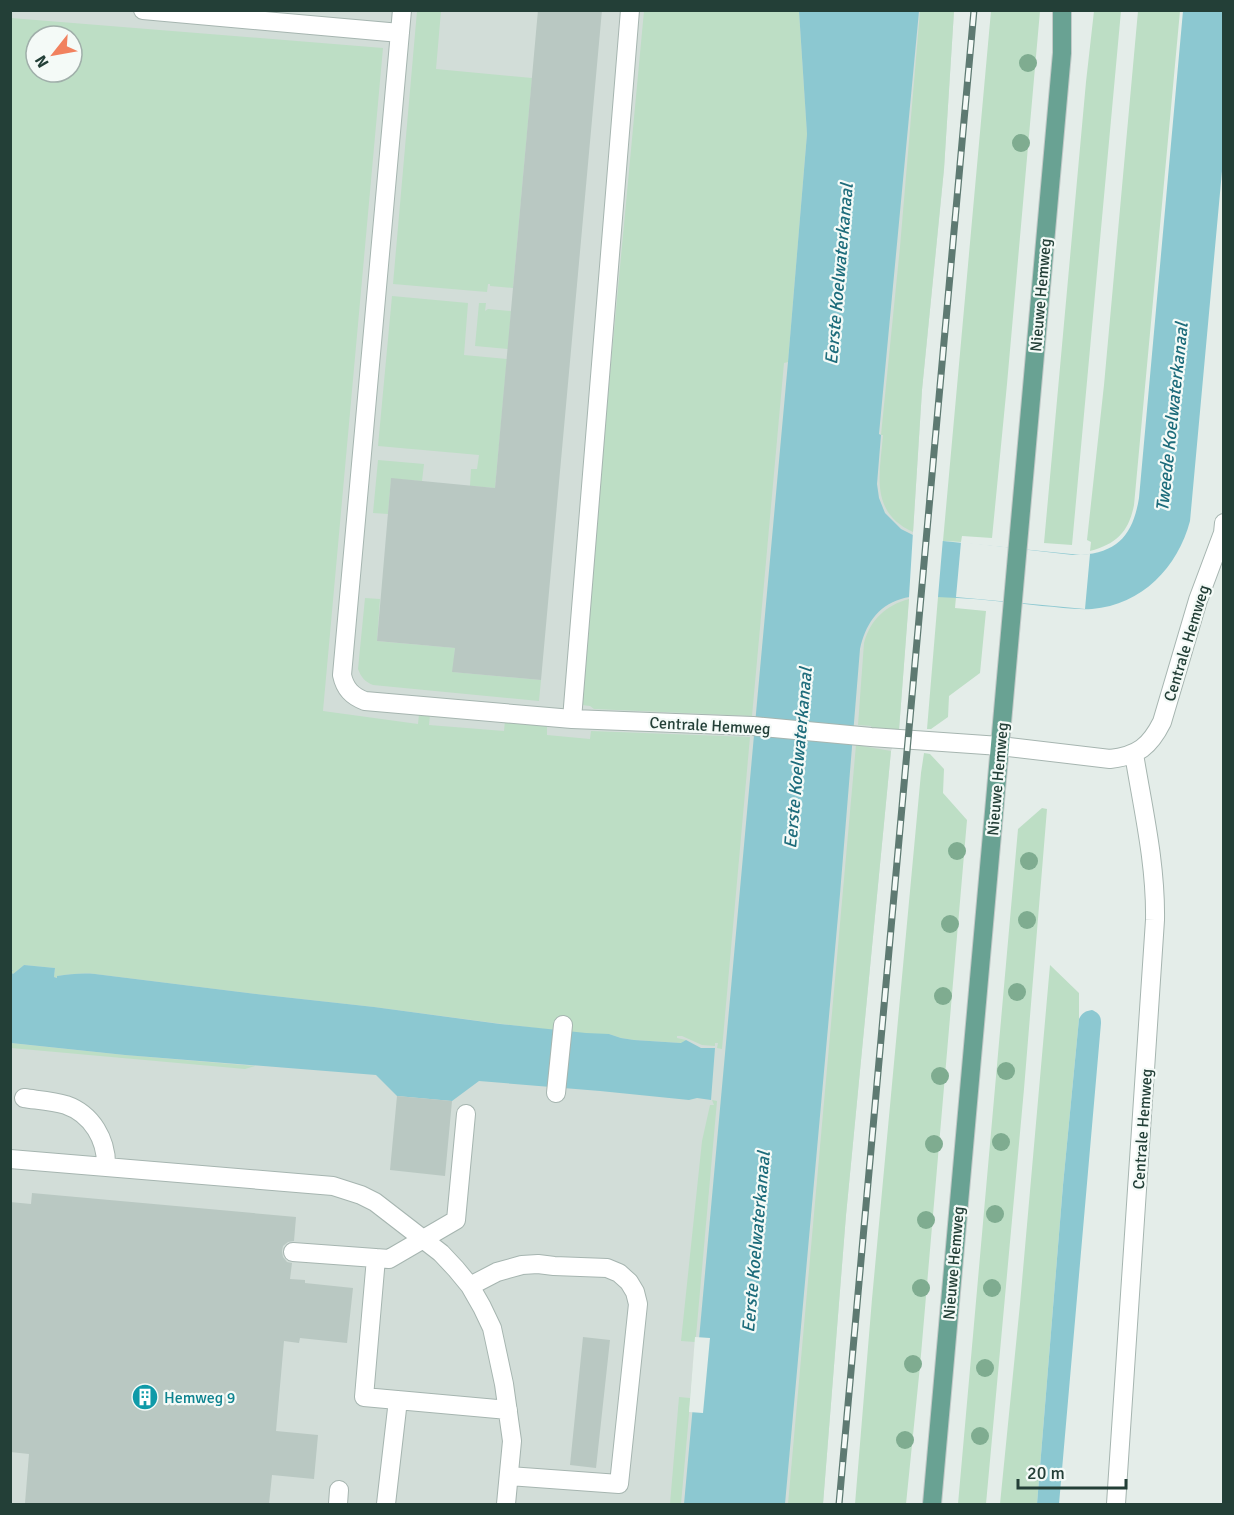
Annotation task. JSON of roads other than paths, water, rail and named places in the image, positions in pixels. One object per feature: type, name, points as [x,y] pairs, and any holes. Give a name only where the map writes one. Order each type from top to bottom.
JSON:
[{"type":"main road","name":"Nieuwe Hemweg","points":[[932,1504],[1062,53],[1062,10]]},
{"type":"main road","name":"Nieuwe Hemweg","points":[[1062,53],[1071,10]]},
{"type":"lane","points":[[143,10],[400,33],[402,10]]},
{"type":"lane","points":[[572,719],[630,10]]},
{"type":"lane","name":"Centrale Hemweg","points":[[400,33],[342,675],[348,690],[356,697],[365,700],[572,719],[753,726],[1000,746],[1110,759],[1123,758],[1144,747],[1155,736],[1162,722],[1198,600],[1223,533],[1224,523]]},
{"type":"lane","name":"Centrale Hemweg","points":[[1116,1504],[1155,920],[1152,861],[1134,754]]},
{"type":"lane","points":[[556,1093],[563,1024]]},
{"type":"lane","points":[[24,1098],[60,1104],[78,1111],[98,1131],[104,1142],[107,1155],[106,1167]]},
{"type":"lane","points":[[292,1252],[389,1259],[456,1220],[466,1114]]},
{"type":"lane","points":[[10,1159],[333,1186],[375,1202],[441,1253],[456,1269],[470,1286],[492,1328],[504,1384],[512,1441],[506,1504]]},
{"type":"lane","points":[[376,1258],[364,1397],[508,1410]]},
{"type":"lane","points":[[470,1286],[497,1272],[522,1265],[607,1268],[619,1273],[629,1282],[638,1304],[619,1484],[509,1476]]},
{"type":"lane","points":[[386,1504],[398,1400]]},
{"type":"water","points":[[799,11],[919,11],[879,434],[881,435],[877,484],[885,513],[901,529],[913,535],[943,541],[1081,555],[1105,550],[1122,539],[1133,522],[1139,498],[1183,11],[1223,11],[1223,160],[1190,521],[1177,554],[1167,568],[1142,592],[1110,606],[1079,609],[919,596],[905,598],[885,607],[873,618],[865,632],[860,649],[785,1504],[684,1504],[807,134]]},
{"type":"water","points":[[24,965],[55,968],[54,977],[57,978],[57,976],[95,974],[500,1024],[609,1034],[634,1040],[681,1043],[686,1040],[701,1048],[715,1048],[711,1100],[479,1081],[452,1101],[397,1096],[376,1075],[125,1055],[11,1043],[11,972],[13,974]]},
{"type":"water","points":[[1092,1010],[1099,1015],[1101,1023],[1059,1504],[1037,1504],[1079,1019],[1081,1015]]},
{"type":"railway","points":[[839,1504],[974,10]]},
{"type":"place","name":"Hemweg 9","points":[[145,1397]]},
{"type":"water label","name":"Eerste Koelwaterkanaal","points":[[839,274]]},
{"type":"water label","name":"Tweede Koelwaterkanaal","points":[[1172,417]]},
{"type":"water label","name":"Eerste Koelwaterkanaal","points":[[798,758]]},
{"type":"water label","name":"Eerste Koelwaterkanaal","points":[[756,1242]]}]
